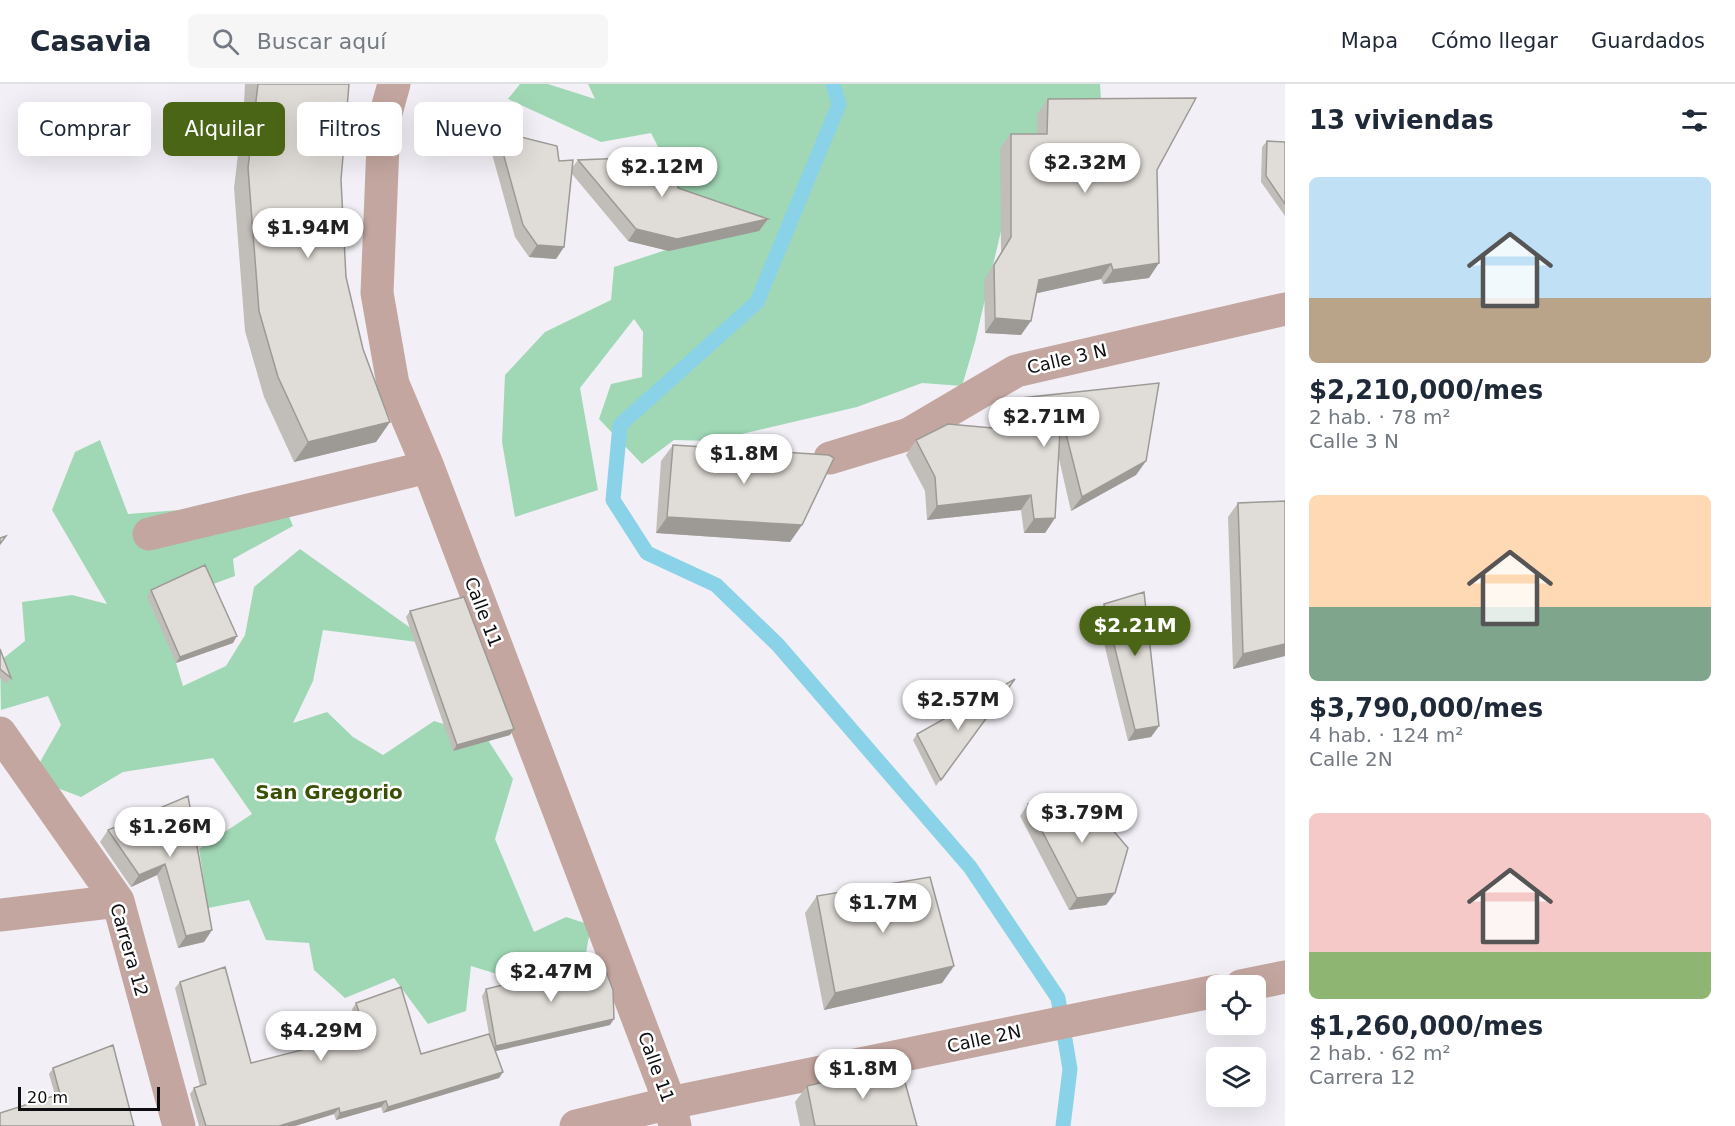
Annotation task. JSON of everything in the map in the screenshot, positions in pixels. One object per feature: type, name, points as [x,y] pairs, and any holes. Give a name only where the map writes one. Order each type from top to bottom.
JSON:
[{"type":"street","name":"Calle 11","points":[[394,84],[384,120],[376,293],[393,384],[428,467],[673,1114]]},
{"type":"street","name":"Calle 3 N","points":[[830,458],[909,434],[1016,370],[1285,309]]},
{"type":"street","points":[[149,534],[428,467]]},
{"type":"street","name":"Carrera 12","points":[[0,734],[118,901],[179,1126]]},
{"type":"street","points":[[0,915],[118,901]]},
{"type":"street","points":[[1266,981],[1285,977]]},
{"type":"street","name":"Calle 2N","points":[[576,1126],[673,1114],[987,1038],[1206,993]]},
{"type":"green space","points":[[520,84],[548,84],[595,99],[588,84],[1100,84],[1102,114],[1037,114],[1037,148],[1001,149],[1001,231],[975,342],[962,386],[922,383],[857,407],[712,441],[674,440],[642,464],[599,419],[611,384],[642,377],[643,332],[634,319],[580,388],[598,490],[515,517],[502,442],[505,375],[545,332],[611,300],[614,267],[718,233],[670,199],[669,168],[651,133],[601,142],[523,106],[523,102],[508,99]]},
{"type":"green space","points":[[100,440],[128,514],[283,502],[293,526],[233,559],[235,576],[208,586],[176,663],[183,686],[226,666],[245,635],[254,587],[300,549],[433,644],[323,630],[313,681],[293,723],[327,712],[353,737],[383,755],[434,721],[486,737],[513,779],[495,839],[534,932],[566,917],[591,925],[583,970],[530,984],[471,966],[466,1011],[428,1024],[394,978],[345,998],[314,970],[309,943],[266,940],[249,900],[208,908],[199,849],[252,814],[213,758],[123,772],[81,797],[31,778],[61,725],[48,696],[1,710],[0,661],[25,641],[22,602],[72,595],[107,604],[52,510],[75,452]]},
{"type":"building","points":[[258,84],[349,84],[348,102],[297,102],[297,156],[343,156],[341,180],[346,277],[363,349],[390,422],[308,442],[278,377],[259,311],[248,168],[249,156],[285,156],[285,102],[256,102]]},
{"type":"building","points":[[1196,98],[1157,170],[1159,263],[1113,270],[1111,264],[1039,280],[1031,321],[995,318],[994,265],[1011,237],[1011,134],[1047,134],[1048,99]]},
{"type":"building","points":[[523,138],[557,146],[559,161],[573,160],[564,247],[537,245],[523,225],[504,156],[523,156]]},
{"type":"building","points":[[1267,141],[1285,142],[1285,204],[1266,176]]},
{"type":"building","points":[[677,156],[678,188],[768,219],[677,239],[636,229],[578,160]]},
{"type":"building","points":[[1159,383],[1146,461],[1082,497],[1061,414],[1055,518],[1034,519],[1031,495],[937,506],[935,477],[916,440],[948,424],[1025,431],[1021,398]]},
{"type":"building","points":[[673,445],[829,455],[834,458],[802,525],[667,517]]},
{"type":"building","points":[[1285,501],[1285,644],[1243,654],[1238,503]]},
{"type":"building","points":[[205,565],[237,636],[180,657],[151,590]]},
{"type":"building","points":[[1144,592],[1159,726],[1135,730],[1104,604]]},
{"type":"building","points":[[464,597],[514,729],[457,745],[410,611]]},
{"type":"building","points":[[0,649],[11,678],[0,669]]},
{"type":"building","points":[[1015,679],[941,780],[917,734]]},
{"type":"building","points":[[1082,794],[1128,848],[1115,893],[1077,898],[1028,804]]},
{"type":"building","points":[[188,796],[212,930],[186,936],[165,864],[139,875],[108,830]]},
{"type":"building","points":[[930,877],[954,966],[835,993],[817,896]]},
{"type":"building","points":[[602,961],[613,990],[614,1019],[496,1046],[486,989]]},
{"type":"building","points":[[225,967],[251,1063],[321,1045],[317,1029],[360,1015],[356,1003],[401,987],[421,1054],[489,1034],[503,1072],[388,1107],[386,1101],[340,1113],[339,1108],[279,1126],[206,1126],[194,1088],[206,1084],[180,982]]},
{"type":"building","points":[[113,1045],[134,1126],[0,1126],[0,1113],[60,1094],[53,1068]]},
{"type":"building","points":[[900,1064],[917,1126],[815,1126],[807,1086]]},
{"type":"waterway","points":[[833,84],[839,104],[757,302],[620,425],[613,500],[647,553],[716,585],[778,645],[970,867],[1058,998],[1070,1069],[1063,1126]]},
{"type":"district","name":"San Gregorio","points":[[329,792]]}]
